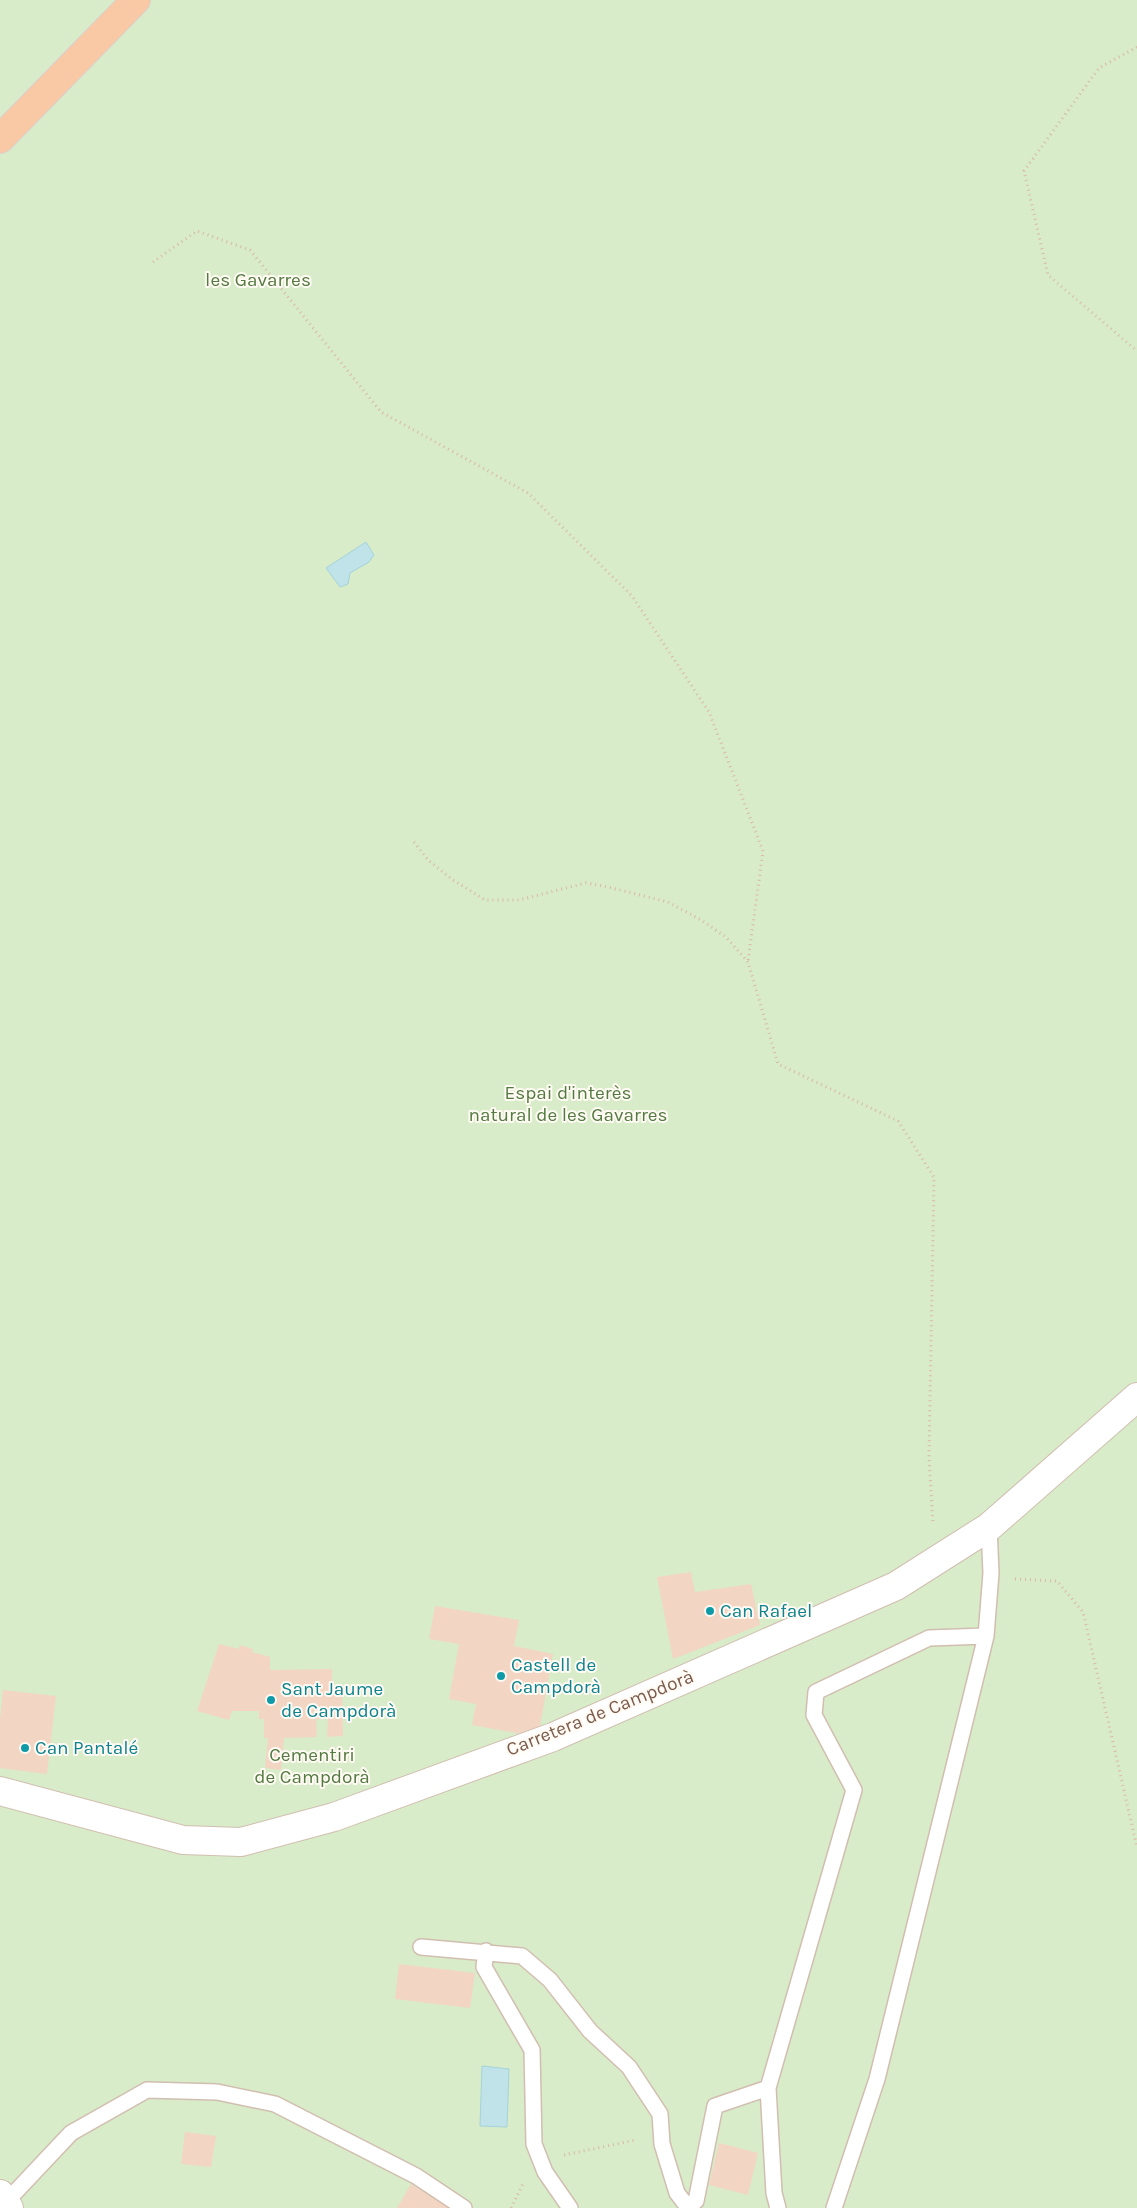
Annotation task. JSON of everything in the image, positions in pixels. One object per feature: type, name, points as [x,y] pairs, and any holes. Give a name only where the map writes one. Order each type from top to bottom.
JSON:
[{"type":"highway","points":[[0,139],[136,0]]},
{"type":"street","name":"Carretera de Campdorà","points":[[0,1791],[183,1840],[241,1842],[334,1817],[553,1737],[896,1586],[990,1527],[1137,1397]]},
{"type":"lane","points":[[834,2208],[877,2079],[986,1636],[990,1573],[990,1527]]},
{"type":"lane","points":[[778,2208],[774,2193],[768,2088],[854,1790],[814,1715],[816,1692],[929,1638],[986,1636]]},
{"type":"lane","points":[[420,1947],[486,1951],[522,1956],[550,1980],[590,2031],[629,2067],[660,2114],[661,2134],[677,2193],[687,2206],[696,2201],[700,2188],[715,2106],[768,2088]]},
{"type":"lane","points":[[486,1951],[484,1967],[532,2050],[534,2144],[545,2172],[570,2208]]},
{"type":"lane","points":[[5,2201],[71,2134],[147,2090],[217,2092],[275,2104],[416,2176],[464,2208]]},
{"type":"path","points":[[1137,46],[1099,68],[1024,171],[1048,275],[1137,351]]},
{"type":"path","points":[[154,262],[198,231],[250,250],[381,412],[528,494],[632,596],[709,712],[763,851],[748,962],[778,1064],[898,1121],[934,1177],[930,1457],[936,1561]]},
{"type":"path","points":[[414,842],[428,860],[453,880],[485,900],[519,900],[586,883],[608,886],[668,902],[726,937],[748,962]]},
{"type":"path","points":[[990,1573],[1018,1579],[1056,1581],[1083,1612],[1137,1847]]},
{"type":"path","points":[[540,2160],[661,2134]]},
{"type":"green space","name":"Espai d'interès natural de les Gavarres","points":[[0,0],[1137,0],[1137,2208],[0,2208]]},
{"type":"water","points":[[366,542],[374,555],[369,562],[350,573],[348,584],[340,587],[326,568]]},
{"type":"water","points":[[482,2066],[509,2069],[507,2127],[480,2126]]},
{"type":"building","name":"Can Rafael","points":[[691,1572],[695,1592],[751,1584],[760,1625],[673,1659],[657,1577]]},
{"type":"building","name":"Castell de Campdorà","points":[[435,1606],[519,1620],[514,1646],[553,1654],[538,1737],[472,1725],[476,1704],[449,1699],[459,1644],[429,1639]]},
{"type":"building","name":"Sant Jaume de Campdorà","points":[[219,1644],[239,1649],[240,1645],[253,1649],[252,1652],[270,1657],[270,1670],[332,1669],[332,1689],[342,1689],[343,1736],[327,1737],[328,1719],[316,1719],[317,1737],[284,1738],[281,1770],[265,1768],[268,1738],[264,1738],[264,1719],[259,1719],[259,1711],[232,1711],[229,1720],[197,1711]]},
{"type":"building","name":"Can Pantalé","points":[[3,1690],[56,1696],[47,1774],[0,1768],[0,1720]]},
{"type":"building","points":[[399,1964],[475,1973],[470,2008],[395,1999]]},
{"type":"building","points":[[185,2132],[216,2136],[211,2167],[181,2164]]},
{"type":"building","points":[[719,2143],[758,2153],[748,2195],[709,2185]]},
{"type":"building","points":[[411,2184],[450,2208],[397,2208]]},
{"type":"place","name":"Can Rafael","points":[[710,1611]]},
{"type":"place","name":"Castell de Campdorà","points":[[501,1676]]},
{"type":"place","name":"Sant Jaume de Campdorà","points":[[271,1700]]},
{"type":"place","name":"Can Pantalé","points":[[25,1748]]},
{"type":"park label","name":"les Gavarres","points":[[258,280]]},
{"type":"park label","name":"Cementiri de Campdorà","points":[[312,1766]]}]
